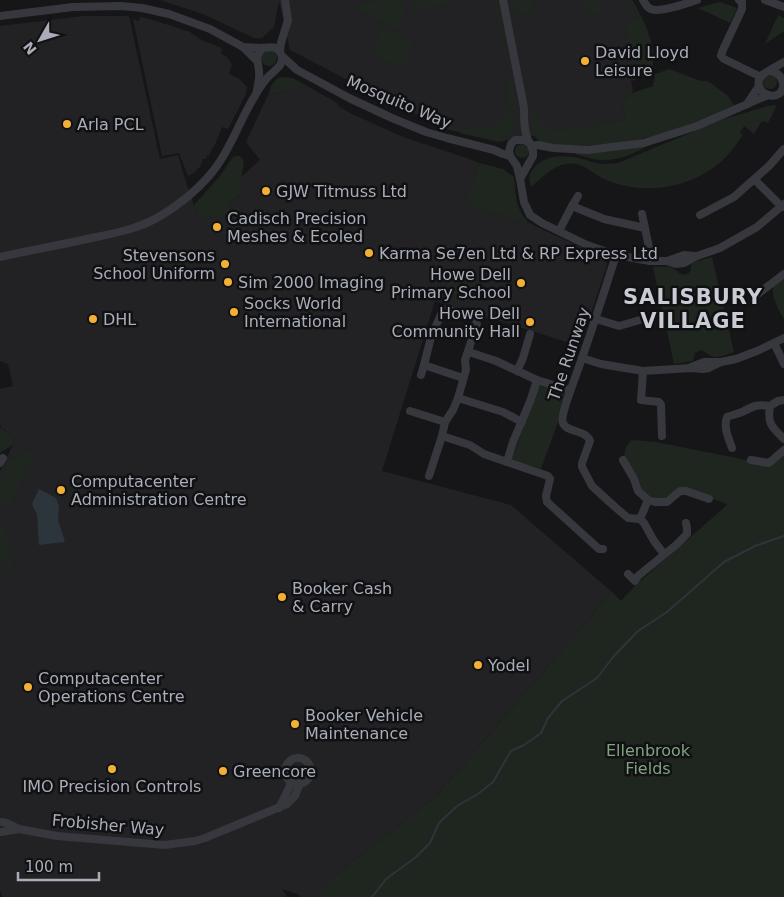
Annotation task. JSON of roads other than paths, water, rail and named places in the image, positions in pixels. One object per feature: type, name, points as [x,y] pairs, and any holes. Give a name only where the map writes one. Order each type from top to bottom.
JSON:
[{"type":"street","points":[[148,0],[148,9]]},
{"type":"street","points":[[0,257],[120,232],[162,215],[182,202],[202,184],[211,174],[231,143],[256,94],[282,63],[281,54],[288,20],[285,0]]},
{"type":"street","points":[[503,0],[524,108],[526,136],[533,150],[532,158],[520,179]]},
{"type":"street","points":[[643,0],[651,10],[660,10],[696,0]]},
{"type":"street","points":[[765,0],[784,7]]},
{"type":"street","points":[[742,1],[742,9],[721,56],[761,77]]},
{"type":"street","points":[[0,16],[73,7],[135,3],[210,29],[243,47],[267,72],[275,70]]},
{"type":"street","points":[[256,94],[260,76],[257,56],[285,29]]},
{"type":"street","points":[[243,47],[276,48],[281,54]]},
{"type":"street","name":"Mosquito Way","points":[[281,54],[297,70],[350,98],[416,128],[494,150],[511,158]]},
{"type":"street","points":[[746,104],[759,86],[764,73],[784,62]]},
{"type":"street","name":"Mosquito Way","points":[[275,70],[297,70]]},
{"type":"street","points":[[759,86],[762,92],[768,95],[773,96],[777,94],[783,82],[779,74],[770,71]]},
{"type":"street","points":[[494,150],[513,142],[524,140],[531,145],[588,150],[644,143],[697,126],[768,95]]},
{"type":"street","points":[[524,120],[509,150],[511,158],[517,166],[524,202],[530,215],[559,232],[587,245],[616,255],[650,261],[684,263],[749,233],[783,205],[755,180]]},
{"type":"street","points":[[511,158],[517,163],[527,163],[532,158],[553,148]]},
{"type":"street","points":[[700,215],[734,197],[772,164],[784,149]]},
{"type":"street","points":[[559,232],[578,196]]},
{"type":"street","points":[[572,206],[604,219],[645,228]]},
{"type":"street","points":[[642,214],[651,257],[650,261]]},
{"type":"street","name":"The Runway","points":[[616,255],[562,419],[566,427],[587,436],[590,441],[582,467],[592,486],[626,521],[640,519]]},
{"type":"street","points":[[755,296],[784,274]]},
{"type":"street","points":[[421,375],[435,327],[443,310],[446,308],[474,317],[477,324],[466,360],[466,370],[458,398],[445,422],[429,476]]},
{"type":"street","points":[[596,319],[619,326],[640,320]]},
{"type":"street","points":[[517,371],[530,334]]},
{"type":"street","points":[[582,358],[601,364],[643,371],[703,369],[741,357],[784,338]]},
{"type":"street","points":[[774,343],[784,364]]},
{"type":"street","points":[[469,352],[496,361],[537,380],[570,390]]},
{"type":"street","points":[[424,365],[463,378]]},
{"type":"street","points":[[643,371],[641,400],[659,402],[661,405],[662,436]]},
{"type":"street","points":[[508,462],[513,442],[532,399],[537,380]]},
{"type":"street","points":[[458,398],[503,412],[522,422]]},
{"type":"street","points":[[732,448],[725,426],[727,417],[753,406],[770,406],[784,400]]},
{"type":"street","points":[[770,406],[769,420],[784,439]]},
{"type":"street","points":[[410,411],[445,422]]},
{"type":"street","points":[[442,436],[470,445],[484,454],[548,476],[550,480],[546,496],[547,502],[599,549],[603,549]]},
{"type":"street","points":[[751,460],[769,463],[784,450]]},
{"type":"street","points":[[0,459],[3,458],[0,463]]},
{"type":"street","points":[[623,460],[634,479],[638,491],[648,500],[667,502],[680,491],[686,491],[709,499]]},
{"type":"street","points":[[648,500],[640,519],[664,554]]},
{"type":"street","points":[[628,574],[635,581],[638,576],[676,545],[686,534],[686,523]]},
{"type":"street","points":[[279,808],[287,804],[295,796],[300,784],[307,780],[310,773],[309,764],[302,759],[294,759],[287,764],[286,773],[290,780],[300,784]]},
{"type":"street","points":[[279,808],[290,786],[290,780]]},
{"type":"street","name":"Frobisher Way","points":[[1,821],[19,829],[57,836],[165,845],[205,838],[279,808]]},
{"type":"street","points":[[0,833],[3,828],[1,821]]},
{"type":"street","name":"Frobisher Way","points":[[0,833],[19,829]]},
{"type":"waterway","points":[[372,897],[386,879],[416,857],[430,843],[439,823],[457,806],[478,794],[493,782],[511,751],[524,745],[541,733],[548,718],[562,701],[597,678],[613,657],[638,631],[667,612],[724,562],[755,546],[784,536]]},
{"type":"place","name":"David Lloyd Leisure","points":[[585,61]]},
{"type":"place","name":"Arla PCL","points":[[67,124]]},
{"type":"place","name":"GJW Titmuss Ltd","points":[[266,191]]},
{"type":"place","name":"Cadisch Precision Meshes & Ecoled","points":[[217,227]]},
{"type":"place","name":"Karma Se7en Ltd & RP Express Ltd","points":[[369,253]]},
{"type":"place","name":"Stevensons School Uniform","points":[[225,264]]},
{"type":"place","name":"Sim 2000 Imaging","points":[[228,282]]},
{"type":"place","name":"Howe Dell Primary School","points":[[521,283]]},
{"type":"place","name":"Socks World International","points":[[234,312]]},
{"type":"place","name":"DHL","points":[[93,319]]},
{"type":"place","name":"Howe Dell Community Hall","points":[[530,322]]},
{"type":"place","name":"Computacenter Administration Centre","points":[[61,490]]},
{"type":"place","name":"Booker Cash & Carry","points":[[282,597]]},
{"type":"place","name":"Yodel","points":[[478,665]]},
{"type":"place","name":"Computacenter Operations Centre","points":[[28,687]]},
{"type":"place","name":"Booker Vehicle Maintenance","points":[[295,724]]},
{"type":"place","name":"IMO Precision Controls","points":[[112,769]]},
{"type":"place","name":"Greencore","points":[[223,771]]},
{"type":"district","name":"SALISBURY VILLAGE","points":[[693,309]]},
{"type":"park label","name":"Ellenbrook Fields","points":[[648,759]]}]
